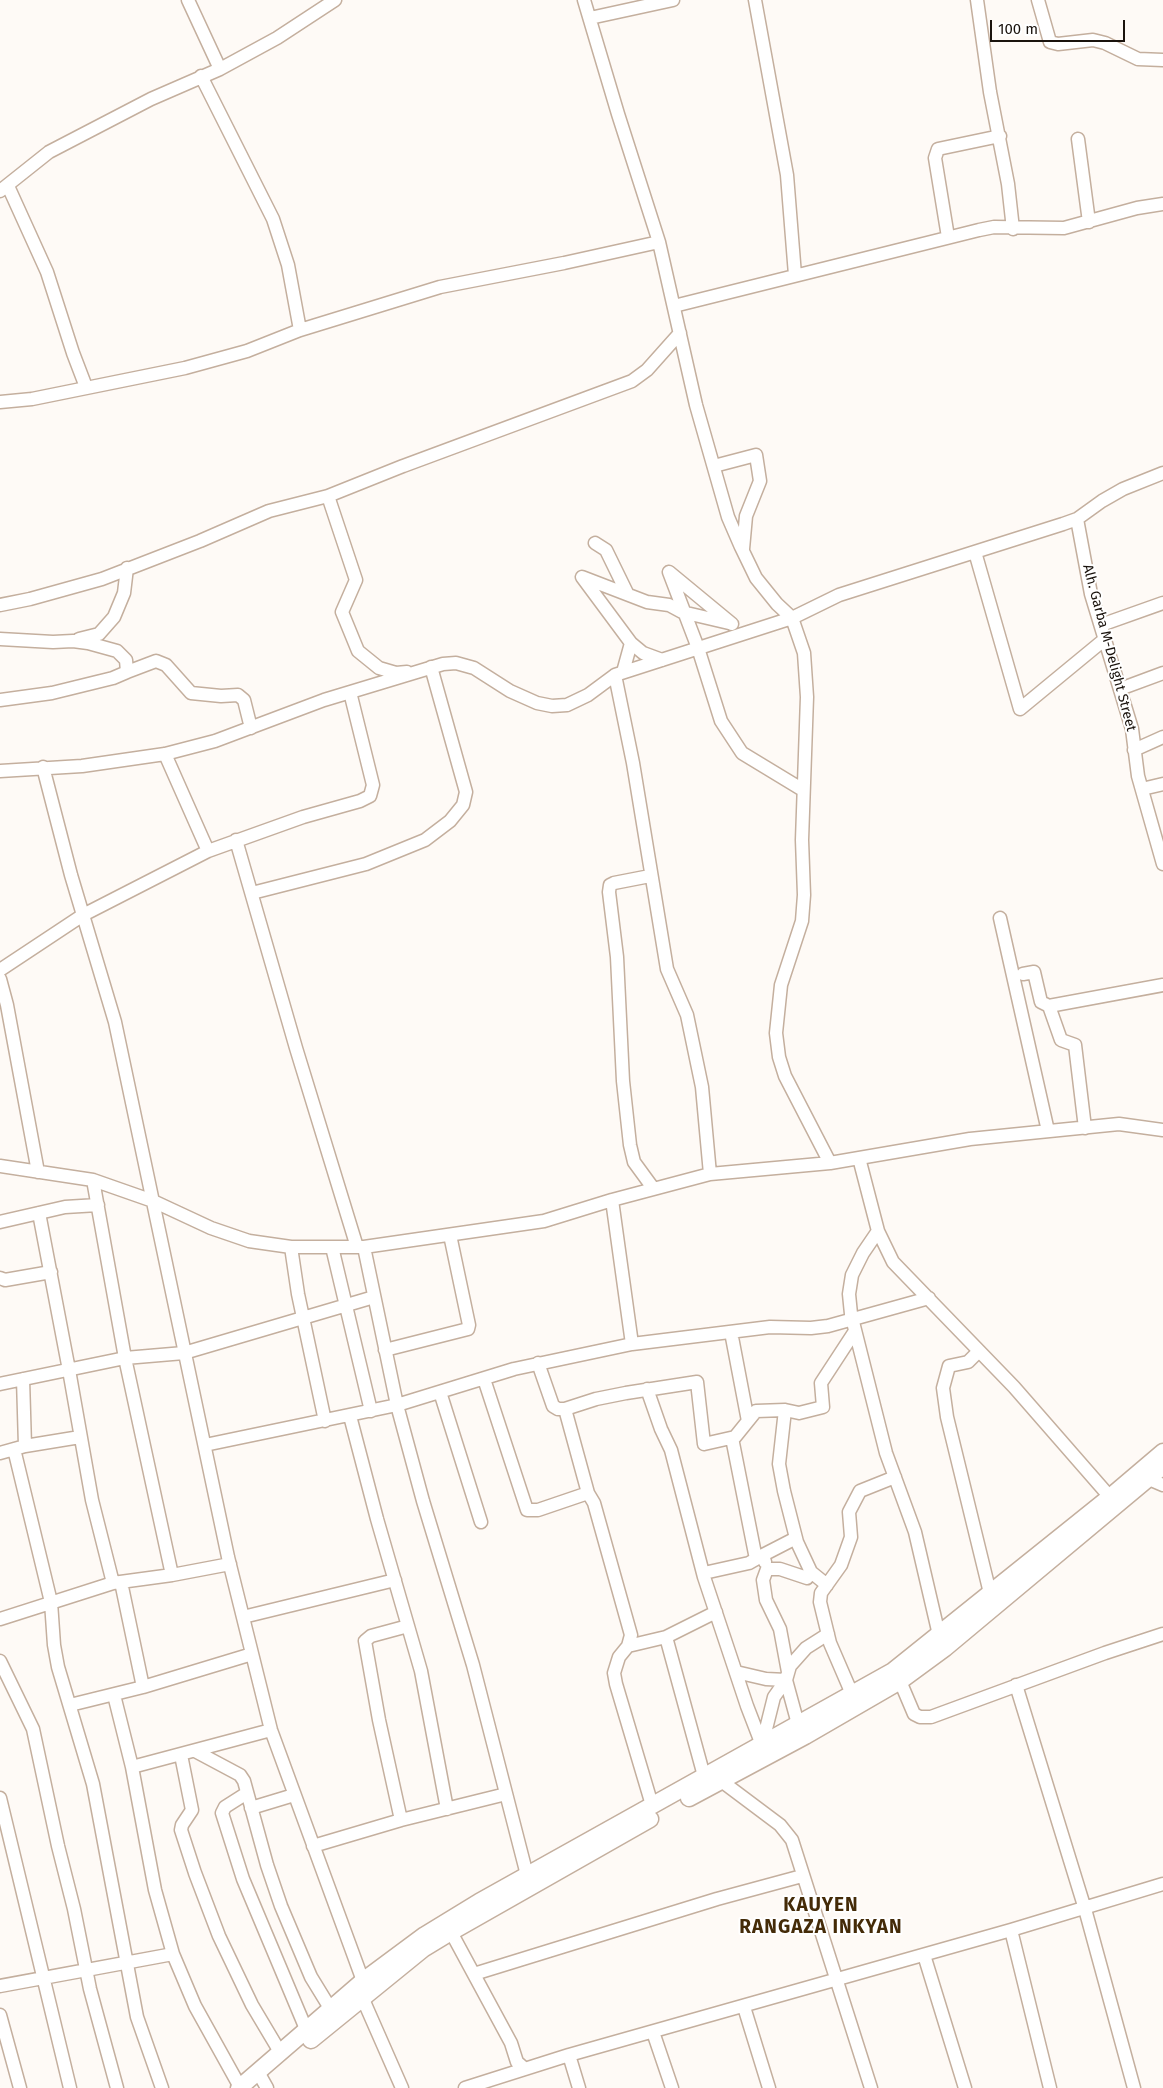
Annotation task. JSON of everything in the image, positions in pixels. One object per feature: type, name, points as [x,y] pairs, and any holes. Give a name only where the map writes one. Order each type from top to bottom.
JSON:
[{"type":"main road","points":[[253,2084],[425,1935],[652,1805],[893,1671],[1110,1497],[1163,1452]]},
{"type":"main road","points":[[253,2084],[280,2052],[330,2008],[451,1932],[900,1681],[945,1648],[1156,1482],[1163,1466]]},
{"type":"street","points":[[188,0],[220,69]]},
{"type":"street","points":[[86,387],[47,272],[4,189],[50,152],[151,99],[220,69],[276,38],[335,0]]},
{"type":"street","points":[[584,0],[659,242],[696,405],[728,517],[756,578],[777,604],[792,618],[801,642],[806,665],[807,697],[803,790],[804,895],[802,921],[781,985],[776,1033],[779,1058],[785,1076],[830,1163]]},
{"type":"street","points":[[590,18],[673,0]]},
{"type":"street","points":[[755,0],[786,175],[795,275]]},
{"type":"street","points":[[977,0],[990,92],[1000,136],[1013,229]]},
{"type":"street","points":[[1038,0],[1050,42],[1058,44],[1093,40],[1105,43],[1138,59],[1163,60]]},
{"type":"street","points":[[201,76],[273,219],[288,265],[300,330]]},
{"type":"street","points":[[948,237],[935,158],[938,149],[1000,136]]},
{"type":"street","points":[[1078,139],[1089,222]]},
{"type":"street","points":[[674,306],[994,227],[1013,229],[1064,228],[1137,208],[1163,204]]},
{"type":"street","points":[[0,402],[32,399],[185,368],[247,351],[300,330],[440,287],[659,242]]},
{"type":"street","points":[[0,605],[77,587],[200,541],[270,511],[328,496],[403,466],[632,381],[647,370],[680,333]]},
{"type":"street","points":[[714,466],[756,456],[760,481],[746,516],[742,551]]},
{"type":"street","points":[[328,496],[356,580],[342,612],[358,651],[379,668],[396,674],[443,664],[456,663],[474,668],[510,691],[537,703],[552,706],[566,705],[588,695],[619,674],[792,618],[839,595],[1078,519],[1122,489],[1163,473]]},
{"type":"street","name":"Alh. Garba M-Delight Street","points":[[1078,519],[1091,594],[1132,728],[1134,750],[1142,789],[1159,838],[1163,864]]},
{"type":"street","points":[[596,543],[606,550],[627,593]]},
{"type":"street","points":[[975,552],[1020,709],[1105,640]]},
{"type":"street","points":[[0,639],[53,642],[73,641],[100,634],[114,617],[124,593],[127,568]]},
{"type":"street","points":[[732,624],[669,572],[686,613],[721,721],[742,753],[803,790]]},
{"type":"street","points":[[662,660],[643,652],[630,643],[582,577],[627,593],[634,598],[668,605],[686,613],[753,631]]},
{"type":"street","points":[[1101,625],[1163,604]]},
{"type":"street","points":[[73,641],[116,650],[126,660],[128,672]]},
{"type":"street","points":[[630,643],[619,674],[650,876],[667,969],[687,1015],[702,1087],[710,1174]]},
{"type":"street","points":[[0,700],[52,693],[113,678],[156,661],[166,665],[191,693],[238,696],[244,700],[251,728]]},
{"type":"street","points":[[0,771],[82,766],[165,754],[215,741],[324,700],[431,667]]},
{"type":"street","points":[[252,893],[366,864],[425,840],[450,821],[463,805],[466,792],[431,667]]},
{"type":"street","points":[[1120,689],[1163,674]]},
{"type":"street","points":[[0,970],[83,915],[208,851],[303,817],[360,801],[370,796],[373,786],[350,692]]},
{"type":"street","points":[[1134,750],[1163,737]]},
{"type":"street","points":[[165,754],[208,851]]},
{"type":"street","points":[[44,767],[83,915],[115,1022],[230,1564],[271,1730],[362,1989],[402,2088]]},
{"type":"street","points":[[1142,789],[1163,784]]},
{"type":"street","points":[[236,840],[296,1048],[360,1247],[374,1297],[397,1405],[423,1501],[473,1665],[527,1876]]},
{"type":"street","points":[[650,876],[614,883],[610,885],[609,892],[617,958],[623,1081],[630,1145],[634,1162],[653,1188]]},
{"type":"street","points":[[1000,918],[1048,1131]]},
{"type":"street","points":[[1023,974],[1034,972],[1041,1002],[1049,1006],[1163,985]]},
{"type":"street","points":[[0,979],[7,1005],[38,1172]]},
{"type":"street","points":[[1049,1006],[1061,1040],[1075,1045],[1085,1128]]},
{"type":"street","points":[[0,1166],[93,1180],[153,1201],[211,1228],[250,1241],[291,1247],[360,1247],[544,1221],[653,1188],[710,1174],[830,1163],[970,1139],[1119,1124],[1163,1130]]},
{"type":"street","points":[[859,1158],[878,1231],[893,1262],[1014,1387],[1110,1497]]},
{"type":"street","points":[[93,1180],[125,1358],[172,1575]]},
{"type":"street","points":[[612,1200],[632,1344]]},
{"type":"street","points":[[0,1222],[65,1207],[98,1205]]},
{"type":"street","points":[[39,1214],[92,1500],[117,1582],[143,1687]]},
{"type":"street","points":[[878,1231],[852,1274],[850,1294],[854,1325],[886,1453],[916,1532],[939,1635]]},
{"type":"street","points":[[385,1350],[468,1329],[469,1325],[450,1235]]},
{"type":"street","points":[[291,1247],[303,1319],[325,1421]]},
{"type":"street","points":[[332,1247],[371,1411]]},
{"type":"street","points":[[0,1278],[5,1280],[51,1272]]},
{"type":"street","points":[[0,1384],[125,1358],[184,1353],[374,1297]]},
{"type":"street","points":[[205,1445],[397,1405],[538,1364],[632,1344],[770,1327],[811,1328],[854,1325],[929,1298]]},
{"type":"street","points":[[538,1364],[553,1406],[558,1409],[565,1409],[596,1399],[647,1389],[697,1382],[704,1444],[735,1437],[756,1411],[785,1410],[799,1413],[823,1407],[821,1383],[854,1325]]},
{"type":"street","points":[[731,1332],[748,1421]]},
{"type":"street","points":[[979,1351],[968,1362],[948,1366],[943,1388],[947,1417],[990,1593]]},
{"type":"street","points":[[23,1379],[19,1447],[51,1602],[54,1645],[58,1667],[93,1784],[137,2017],[162,2088]]},
{"type":"street","points":[[484,1379],[527,1510],[538,1510],[588,1493]]},
{"type":"street","points":[[647,1389],[661,1429],[672,1450],[704,1573],[762,1745]]},
{"type":"street","points":[[440,1392],[481,1522]]},
{"type":"street","points":[[565,1409],[588,1493],[594,1503],[631,1636],[628,1646],[619,1657],[614,1673],[652,1805]]},
{"type":"street","points":[[785,1410],[779,1464],[784,1492],[796,1538],[811,1572],[827,1585]]},
{"type":"street","points":[[350,1416],[421,1671],[447,1809]]},
{"type":"street","points":[[0,1453],[19,1447],[80,1436]]},
{"type":"street","points":[[732,1438],[759,1557],[767,1569]]},
{"type":"street","points":[[852,1694],[828,1634],[820,1602],[821,1593],[841,1565],[851,1537],[849,1512],[860,1491],[895,1477]]},
{"type":"street","points":[[704,1573],[749,1564],[796,1538]]},
{"type":"street","points":[[0,1619],[117,1582],[172,1575],[230,1564]]},
{"type":"street","points":[[767,1569],[780,1569],[807,1578],[811,1572]]},
{"type":"street","points":[[767,1569],[762,1580],[766,1600],[780,1630],[787,1676],[798,1724]]},
{"type":"street","points":[[243,1617],[395,1580]]},
{"type":"street","points":[[628,1646],[666,1637],[716,1612]]},
{"type":"street","points":[[401,1820],[379,1720],[365,1642],[371,1636],[408,1626]]},
{"type":"street","points":[[762,1745],[774,1697],[787,1676],[790,1666],[806,1648],[828,1634]]},
{"type":"street","points":[[900,1681],[914,1714],[920,1717],[931,1717],[1163,1634]]},
{"type":"street","points":[[666,1637],[704,1776]]},
{"type":"street","points":[[70,1705],[143,1687],[252,1654]]},
{"type":"street","points":[[0,1661],[33,1729],[58,1846],[74,1908],[86,1971],[118,2088]]},
{"type":"street","points":[[736,1672],[766,1679],[787,1676]]},
{"type":"street","points":[[1016,1685],[1085,1908],[1134,2088]]},
{"type":"street","points":[[114,1695],[132,1767],[154,1883],[173,1954],[195,2006],[253,2084]]},
{"type":"street","points":[[132,1767],[271,1730]]},
{"type":"street","points":[[195,1751],[240,1775],[244,1781],[266,1866],[281,1906],[312,1976],[330,2008]]},
{"type":"street","points":[[181,1755],[192,1810],[181,1830],[195,1873],[219,1936],[252,2005],[280,2052]]},
{"type":"street","points":[[720,1780],[787,1832],[792,1840],[871,2088]]},
{"type":"street","points":[[247,1793],[225,1807],[222,1814],[243,1879],[306,2029]]},
{"type":"street","points":[[313,1846],[401,1820],[506,1794]]},
{"type":"street","points":[[251,1808],[294,1795]]},
{"type":"street","points":[[0,1798],[70,2088]]},
{"type":"street","points":[[474,1974],[717,1898],[802,1876]]},
{"type":"street","points":[[465,2088],[486,2085],[525,2069],[569,2055],[838,1980],[1163,1884]]},
{"type":"street","points":[[1011,1930],[1050,2088]]},
{"type":"street","points":[[451,1932],[511,2043],[518,2062],[525,2069]]},
{"type":"street","points":[[0,1986],[173,1954]]},
{"type":"street","points":[[924,1955],[965,2088]]},
{"type":"street","points":[[744,2007],[769,2088]]},
{"type":"street","points":[[0,2015],[20,2088]]},
{"type":"street","points":[[653,2032],[672,2088]]},
{"type":"street","points":[[569,2055],[579,2088]]},
{"type":"district","name":"KAUYEN RANGAZA INKYAN","points":[[821,1917]]}]
